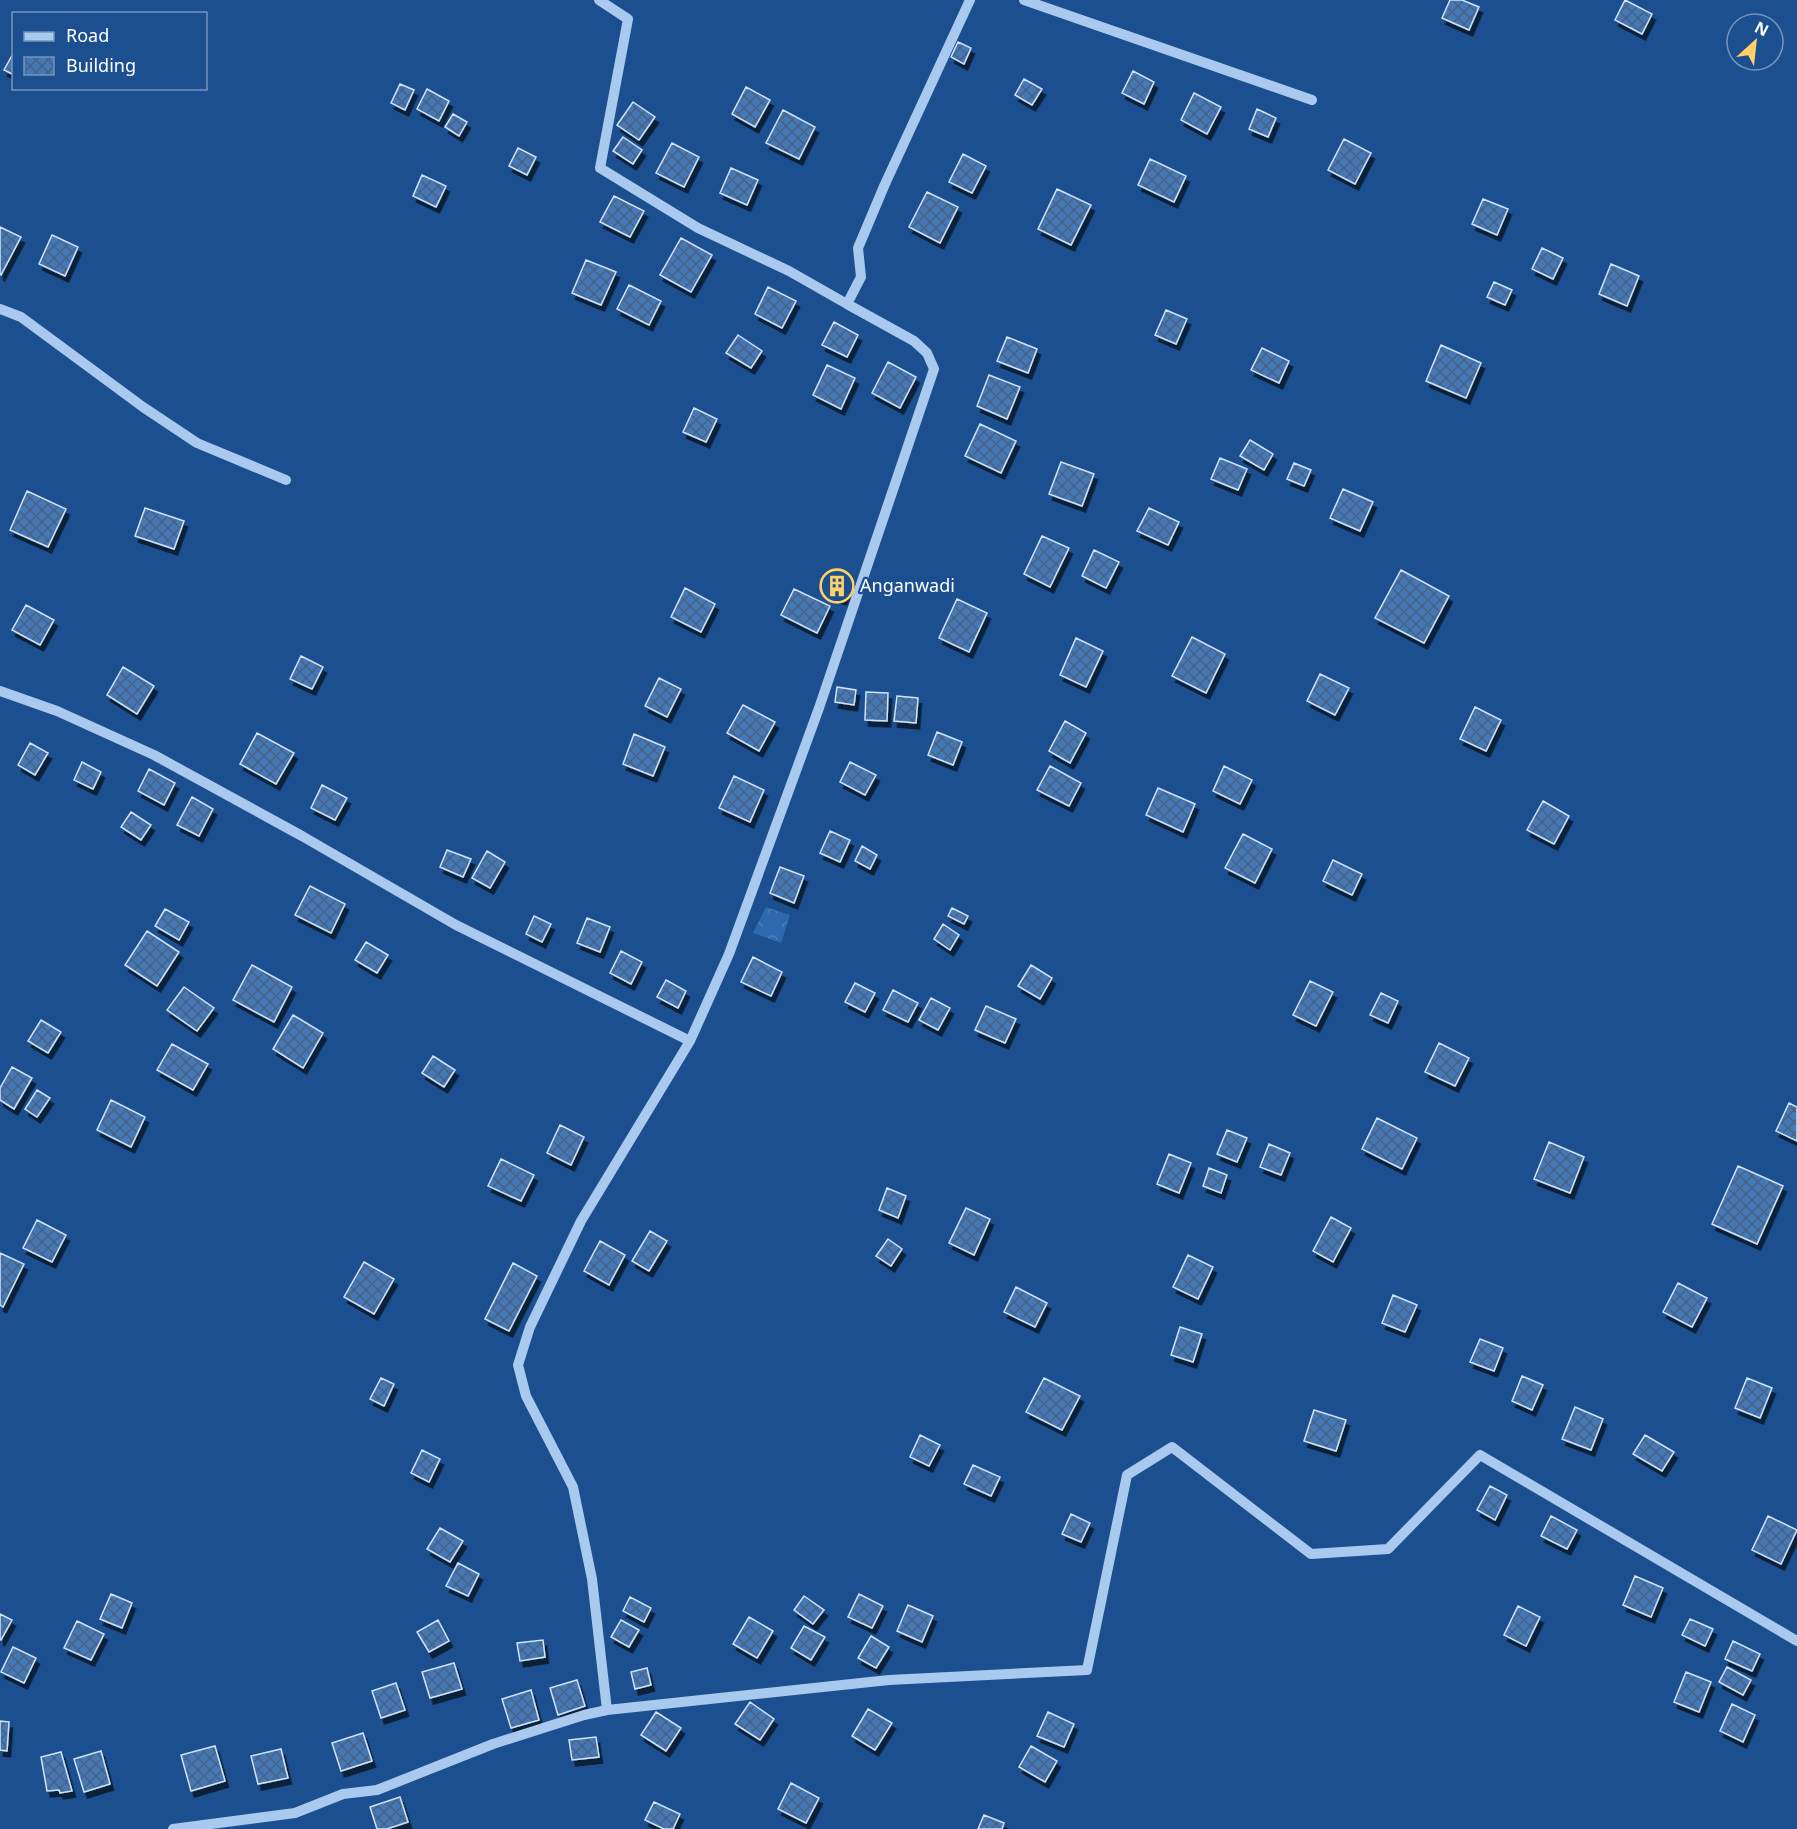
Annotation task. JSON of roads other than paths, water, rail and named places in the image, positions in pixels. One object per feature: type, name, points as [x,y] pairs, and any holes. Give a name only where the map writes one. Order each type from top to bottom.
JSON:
[{"type":"street","points":[[599,0],[628,20],[600,168],[698,228],[789,271],[914,341],[927,353],[934,369],[815,719],[729,954],[690,1041],[581,1221],[530,1327],[518,1365],[526,1396],[573,1487],[592,1579],[607,1710]]},
{"type":"street","points":[[847,304],[861,277],[858,248],[970,0]]},
{"type":"street","points":[[1024,0],[1312,100]]},
{"type":"street","points":[[0,309],[21,317],[143,407],[196,442],[286,480]]},
{"type":"street","points":[[0,691],[57,711],[154,754],[456,925],[690,1041]]},
{"type":"street","points":[[173,1829],[296,1813],[343,1794],[377,1790],[492,1744],[607,1710],[889,1680],[1088,1670],[1127,1475],[1172,1447],[1311,1554],[1388,1549],[1480,1455],[1797,1641]]},
{"type":"place","name":"Anganwadi","points":[[837,586]]}]
